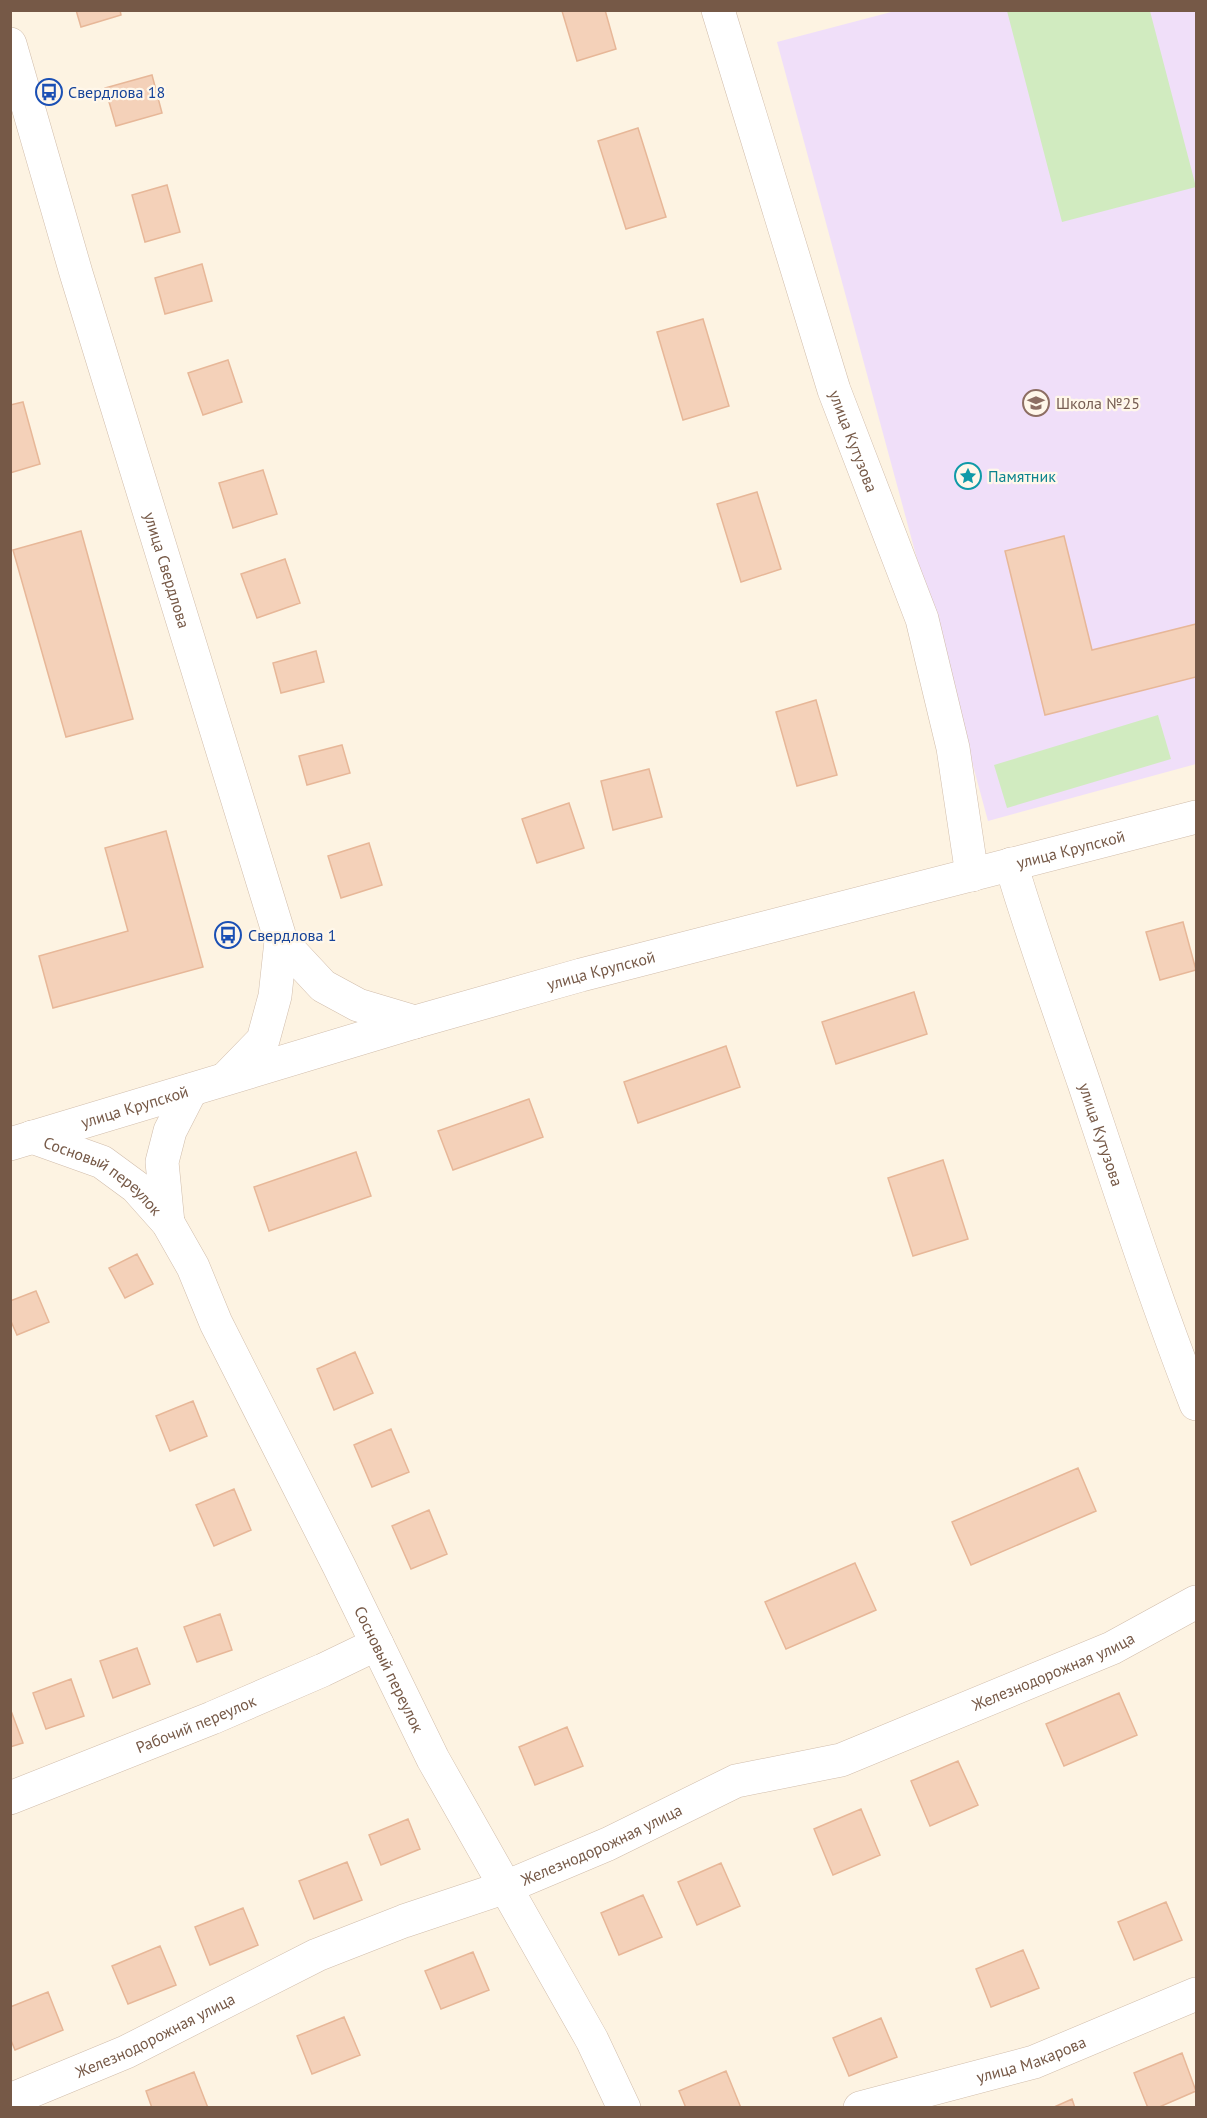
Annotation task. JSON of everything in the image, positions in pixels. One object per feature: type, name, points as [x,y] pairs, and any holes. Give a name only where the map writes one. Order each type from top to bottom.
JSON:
[{"type":"street","name":"улица Кутузова","points":[[718,10],[834,390],[922,620],[953,748],[972,875]]},
{"type":"street","name":"улица Свердлова","points":[[10,44],[76,273],[281,941],[323,986],[358,1005],[415,1022]]},
{"type":"street","name":"улица Крупской","points":[[21,1141],[415,1022],[581,975],[1197,817]]},
{"type":"street","name":"улица Кутузова","points":[[1011,864],[1029,927],[1169,1334],[1197,1404]]},
{"type":"street","points":[[226,1079],[263,1040],[275,996],[281,941]]},
{"type":"street","name":"Сосновый переулок","points":[[168,1222],[162,1162],[170,1131],[191,1090]]},
{"type":"street","name":"Сосновый переулок","points":[[21,1141],[102,1162],[136,1187],[168,1222],[193,1268],[216,1323],[434,1760],[592,2040],[624,2108]]},
{"type":"street","name":"Железнодорожная улица","points":[[10,2100],[126,2052],[317,1955],[404,1921],[506,1887],[608,1844],[736,1780],[841,1760],[1112,1648],[1197,1602]]},
{"type":"street","name":"Рабочий переулок","points":[[10,1798],[212,1718],[323,1670],[376,1644]]},
{"type":"street","name":"улица Макарова","points":[[860,2108],[1034,2062],[1197,1994]]},
{"type":"shaded area","name":"Школа №25","points":[[895,11],[1196,11],[1196,764],[988,821],[777,42]]},
{"type":"green space","points":[[1007,11],[1150,11],[1196,187],[1062,222]]},
{"type":"green space","points":[[1158,715],[1171,759],[1007,808],[994,765]]},
{"type":"building","points":[[76,10],[120,10],[121,15],[81,27]]},
{"type":"building","points":[[605,10],[616,49],[577,61],[562,11]]},
{"type":"building","points":[[152,75],[162,113],[116,126],[105,88]]},
{"type":"building","points":[[638,128],[666,217],[626,229],[598,141]]},
{"type":"building","points":[[167,185],[180,232],[145,242],[132,195]]},
{"type":"building","points":[[202,264],[212,301],[165,314],[155,278]]},
{"type":"building","points":[[703,319],[729,406],[683,420],[657,332]]},
{"type":"building","points":[[228,360],[242,402],[203,415],[188,373]]},
{"type":"building","points":[[23,402],[40,464],[10,473],[10,405]]},
{"type":"building","points":[[263,470],[277,514],[233,528],[219,483]]},
{"type":"building","points":[[757,492],[781,569],[741,582],[717,504]]},
{"type":"building","points":[[81,531],[133,719],[66,737],[13,550]]},
{"type":"building","points":[[1064,536],[1092,650],[1196,624],[1196,677],[1045,715],[1005,551]]},
{"type":"building","points":[[285,559],[300,603],[257,618],[241,574]]},
{"type":"building","points":[[316,651],[324,682],[281,693],[273,663]]},
{"type":"building","points":[[816,700],[837,775],[797,786],[776,712]]},
{"type":"building","points":[[342,745],[350,773],[307,785],[299,756]]},
{"type":"building","points":[[649,769],[662,817],[613,830],[601,781]]},
{"type":"building","points":[[569,803],[584,848],[537,863],[522,819]]},
{"type":"building","points":[[166,831],[203,967],[53,1008],[39,956],[128,931],[105,848]]},
{"type":"building","points":[[369,843],[382,885],[341,898],[328,856]]},
{"type":"building","points":[[1183,922],[1196,970],[1160,980],[1146,932]]},
{"type":"building","points":[[914,992],[927,1034],[836,1064],[822,1022]]},
{"type":"building","points":[[726,1046],[740,1087],[638,1123],[624,1082]]},
{"type":"building","points":[[529,1099],[543,1137],[453,1170],[438,1131]]},
{"type":"building","points":[[356,1152],[371,1196],[269,1231],[254,1187]]},
{"type":"building","points":[[943,1160],[968,1239],[913,1256],[888,1178]]},
{"type":"building","points":[[137,1254],[153,1284],[125,1298],[109,1268]]},
{"type":"building","points":[[36,1291],[49,1322],[17,1335],[10,1319],[10,1301]]},
{"type":"building","points":[[355,1352],[373,1393],[334,1410],[317,1369]]},
{"type":"building","points":[[193,1401],[207,1436],[170,1451],[156,1416]]},
{"type":"building","points":[[391,1429],[409,1472],[372,1487],[354,1445]]},
{"type":"building","points":[[1078,1468],[1096,1511],[971,1565],[952,1522]]},
{"type":"building","points":[[234,1489],[251,1530],[214,1546],[196,1505]]},
{"type":"building","points":[[429,1510],[447,1554],[411,1569],[392,1526]]},
{"type":"building","points":[[855,1563],[876,1610],[786,1649],[765,1602]]},
{"type":"building","points":[[220,1614],[232,1650],[197,1662],[184,1627]]},
{"type":"building","points":[[137,1648],[150,1684],[113,1698],[100,1661]]},
{"type":"building","points":[[71,1679],[84,1716],[46,1729],[33,1693]]},
{"type":"building","points":[[1119,1693],[1137,1735],[1064,1766],[1046,1724]]},
{"type":"building","points":[[10,1708],[23,1743],[10,1747]]},
{"type":"building","points":[[567,1727],[583,1766],[535,1785],[519,1747]]},
{"type":"building","points":[[958,1761],[978,1805],[930,1826],[911,1781]]},
{"type":"building","points":[[861,1809],[880,1855],[833,1875],[814,1829]]},
{"type":"building","points":[[408,1819],[420,1849],[381,1865],[369,1835]]},
{"type":"building","points":[[347,1862],[362,1900],[314,1919],[299,1881]]},
{"type":"building","points":[[721,1863],[740,1906],[697,1925],[678,1882]]},
{"type":"building","points":[[643,1895],[662,1937],[619,1955],[601,1913]]},
{"type":"building","points":[[1166,1902],[1182,1940],[1134,1960],[1118,1922]]},
{"type":"building","points":[[243,1908],[258,1945],[210,1965],[195,1927]]},
{"type":"building","points":[[160,1946],[176,1985],[128,2004],[112,1966]]},
{"type":"building","points":[[1023,1950],[1039,1988],[991,2007],[976,1969]]},
{"type":"building","points":[[473,1952],[489,1990],[441,2009],[425,1971]]},
{"type":"building","points":[[48,1992],[63,2030],[15,2050],[10,2038],[10,2007]]},
{"type":"building","points":[[344,2017],[360,2055],[312,2074],[297,2036]]},
{"type":"building","points":[[881,2018],[897,2057],[849,2076],[833,2038]]},
{"type":"building","points":[[1182,2053],[1196,2091],[1157,2108],[1148,2108],[1134,2073]]},
{"type":"building","points":[[726,2071],[741,2108],[686,2108],[679,2091]]},
{"type":"building","points":[[194,2072],[208,2108],[152,2108],[146,2091]]},
{"type":"building","points":[[1072,2099],[1075,2108],[1052,2108]]},
{"type":"place","name":"Свердлова 18","points":[[49,92]]},
{"type":"place","name":"Школа №25","points":[[1036,403]]},
{"type":"place","name":"Памятник","points":[[968,476]]},
{"type":"place","name":"Свердлова 1","points":[[228,935]]}]
